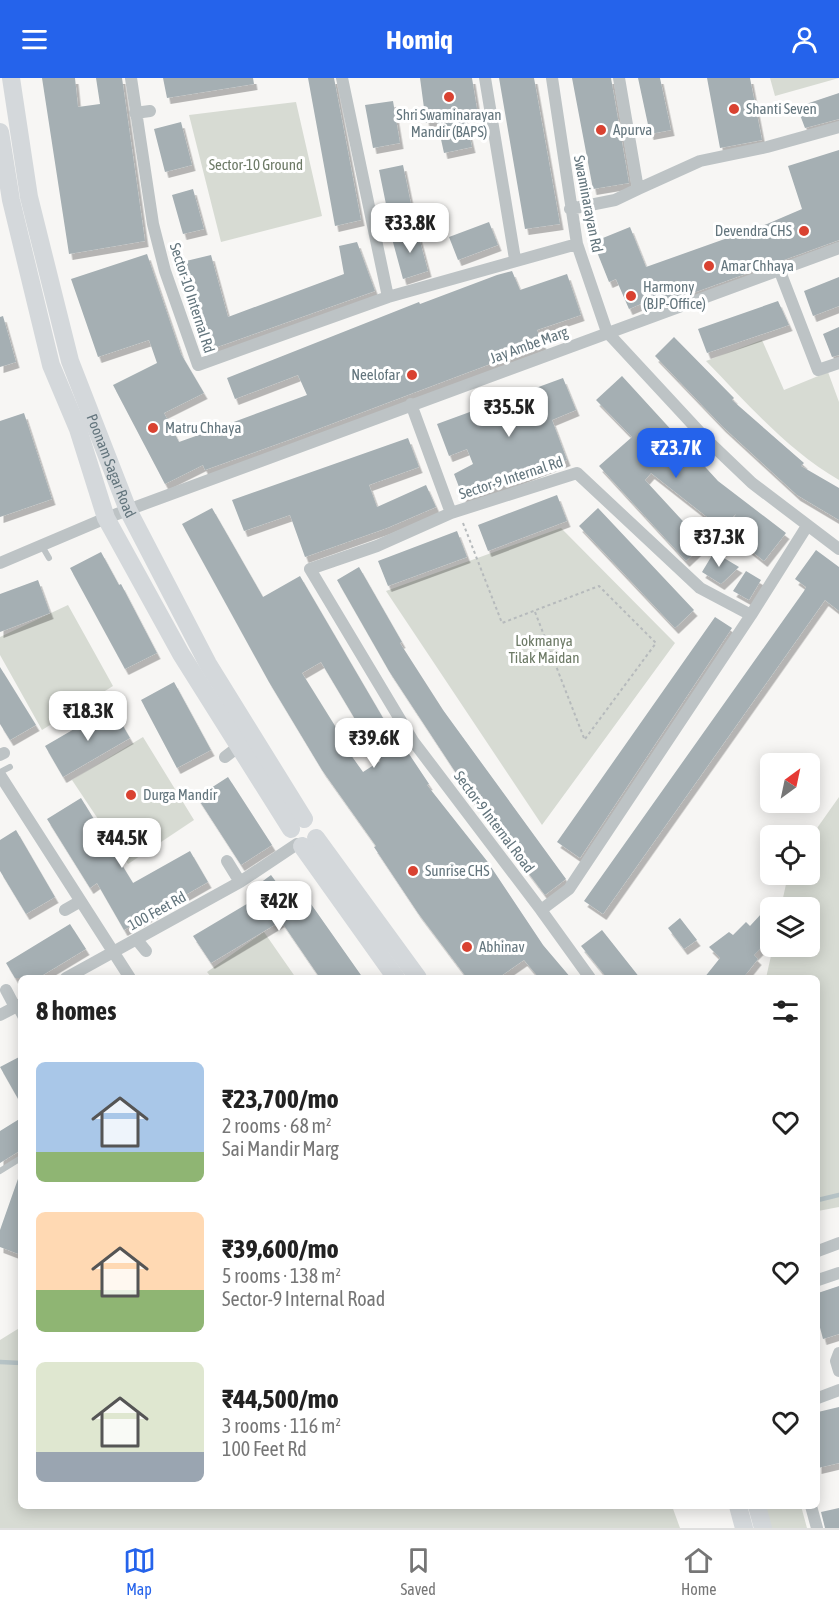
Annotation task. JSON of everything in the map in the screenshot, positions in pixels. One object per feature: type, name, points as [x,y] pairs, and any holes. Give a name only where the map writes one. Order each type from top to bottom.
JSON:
[{"type":"main road","name":"Poonam Sagar Road","points":[[11,78],[29,197],[67,353],[128,510],[208,664],[302,835],[394,975]]},
{"type":"main road","name":"Poonam Sagar Road","points":[[0,132],[11,200],[51,365],[78,429],[106,518],[231,752],[416,975]]},
{"type":"main road","points":[[739,1509],[744,1528]]},
{"type":"main road","points":[[758,1509],[764,1528]]},
{"type":"street","name":"Sector-10 Internal Rd","points":[[131,78],[151,212],[165,271],[198,365],[388,297],[577,243]]},
{"type":"street","points":[[342,78],[388,297]]},
{"type":"street","points":[[485,78],[515,260]]},
{"type":"street","name":"Swaminarayan Rd","points":[[552,78],[570,209],[577,243],[607,332]]},
{"type":"street","points":[[619,78],[638,189]]},
{"type":"street","points":[[135,113],[150,111]]},
{"type":"street","points":[[570,209],[615,200],[698,156],[768,147],[839,127]]},
{"type":"street","name":"Jay Ambe Marg","points":[[0,563],[106,518],[839,248]]},
{"type":"street","points":[[779,269],[818,370],[839,363]]},
{"type":"street","points":[[607,332],[708,441],[752,483],[839,549]]},
{"type":"street","name":"Sector-9 Internal Rd","points":[[411,405],[451,513],[577,473],[700,588],[751,615]]},
{"type":"street","name":"Sector-9 Internal Road","points":[[451,513],[377,546],[310,568],[413,741],[541,909]]},
{"type":"street","points":[[588,975],[541,909],[569,889],[751,615],[807,526]]},
{"type":"street","points":[[3,771],[79,902],[128,975]]},
{"type":"street","name":"100 Feet Rd","points":[[71,975],[240,882],[302,835]]},
{"type":"street","points":[[227,861],[240,882]]},
{"type":"street","points":[[64,910],[79,902]]},
{"type":"street","points":[[137,940],[146,951]]},
{"type":"street","points":[[6,990],[18,1008]]},
{"type":"street","points":[[0,1015],[18,1010]]},
{"type":"street","points":[[820,1250],[839,1243]]},
{"type":"street","points":[[820,1279],[839,1273]]},
{"type":"street","points":[[839,1353],[836,1361],[839,1371]]},
{"type":"street","points":[[820,1397],[839,1389]]},
{"type":"street","points":[[812,1509],[817,1528]]},
{"type":"lane","points":[[42,546],[49,558]]},
{"type":"lane","points":[[0,1171],[18,1160]]},
{"type":"path","points":[[451,513],[463,523],[502,623],[599,586],[656,644],[585,739],[535,612]]},
{"type":"green space","points":[[770,78],[839,78],[775,96]]},
{"type":"green space","name":"Sector-10 Ground","points":[[296,102],[322,216],[221,242],[189,115]]},
{"type":"green space","points":[[762,340],[784,390],[828,372],[839,402],[839,480],[802,455],[785,440],[706,361]]},
{"type":"green space","name":"Lokmanya Tilak Maidan","points":[[561,528],[675,643],[542,825],[386,591]]},
{"type":"green space","points":[[68,605],[113,686],[42,730],[0,655],[0,637]]},
{"type":"green space","points":[[143,737],[194,820],[128,864],[72,780]]},
{"type":"green space","points":[[839,797],[839,1207],[820,1211],[820,975],[767,975],[771,957],[820,957],[820,897],[783,897],[786,885],[820,885],[819,825]]},
{"type":"green space","points":[[264,932],[294,975],[210,975],[207,972]]},
{"type":"green space","points":[[18,1329],[18,1509],[673,1509],[680,1528],[0,1528],[0,1340]]},
{"type":"green space","points":[[759,1509],[802,1509],[807,1528],[764,1528]]},
{"type":"building","points":[[42,78],[75,78],[78,107],[100,104],[96,78],[122,78],[145,241],[69,254]]},
{"type":"building","points":[[163,78],[253,78],[254,84],[167,98]]},
{"type":"building","points":[[308,78],[334,78],[361,220],[335,226]]},
{"type":"building","name":"Shri Swaminarayan Mandir (BAPS)","points":[[420,78],[472,78],[478,115],[465,117],[472,147],[444,153],[437,121],[426,123]]},
{"type":"building","points":[[499,78],[534,78],[560,224],[525,229]]},
{"type":"building","name":"Apurva","points":[[572,78],[611,78],[629,183],[593,189]]},
{"type":"building","points":[[638,78],[660,78],[671,130],[650,134]]},
{"type":"building","name":"Shanti Seven","points":[[707,78],[750,78],[762,140],[720,148]]},
{"type":"building","points":[[839,93],[839,119],[805,128],[797,107]]},
{"type":"building","points":[[393,101],[400,143],[373,148],[365,105]]},
{"type":"building","points":[[181,122],[192,165],[165,172],[154,129]]},
{"type":"building","points":[[839,150],[839,240],[660,305],[657,297],[629,309],[616,279],[609,282],[593,242],[630,227],[646,267],[767,224],[802,209],[788,166]]},
{"type":"building","points":[[403,165],[412,209],[388,214],[379,170]]},
{"type":"building","points":[[193,189],[204,229],[183,234],[172,195]]},
{"type":"building","points":[[489,222],[498,245],[458,260],[449,237]]},
{"type":"building","points":[[417,230],[428,271],[403,279],[391,235]]},
{"type":"building","points":[[357,242],[375,291],[206,351],[191,306],[197,304],[186,261],[211,255],[228,317],[344,274],[339,246]]},
{"type":"building","points":[[147,254],[181,354],[204,393],[164,413],[179,442],[221,427],[223,429],[232,425],[231,423],[307,395],[298,375],[235,399],[227,378],[419,302],[420,304],[497,275],[512,271],[520,290],[567,274],[581,315],[537,330],[543,344],[205,470],[203,465],[165,484],[113,385],[157,363],[149,340],[98,357],[71,279]]},
{"type":"building","points":[[839,277],[839,306],[813,316],[804,291]]},
{"type":"building","points":[[778,301],[789,325],[707,353],[698,329]]},
{"type":"building","points":[[3,316],[16,362],[0,367],[0,317]]},
{"type":"building","points":[[839,327],[839,355],[832,357],[823,334]]},
{"type":"building","points":[[674,337],[734,398],[732,400],[804,463],[801,466],[839,488],[839,520],[797,495],[722,426],[655,356]]},
{"type":"building","points":[[622,376],[718,481],[786,533],[764,561],[726,531],[736,514],[721,528],[651,473],[645,480],[704,544],[686,561],[599,466],[632,437],[596,400]]},
{"type":"building","points":[[563,378],[576,410],[552,420],[567,460],[464,500],[454,474],[473,464],[467,449],[449,456],[437,424]]},
{"type":"building","points":[[24,413],[52,499],[0,517],[0,421]]},
{"type":"building","points":[[408,438],[419,467],[369,485],[377,507],[426,485],[436,507],[387,528],[305,557],[290,515],[244,531],[232,500]]},
{"type":"building","points":[[557,495],[567,521],[488,551],[478,525]]},
{"type":"building","points":[[212,508],[263,597],[300,576],[400,747],[403,745],[429,784],[427,785],[487,861],[543,945],[568,975],[536,975],[524,960],[502,975],[465,975],[418,913],[374,847],[376,846],[322,770],[269,682],[182,524]],"holes":[[[321,662],[380,761],[363,772],[343,744],[345,742],[302,673]]]},
{"type":"building","points":[[598,508],[694,610],[675,628],[579,526]]},
{"type":"building","points":[[457,531],[467,557],[388,586],[378,561]]},
{"type":"building","points":[[816,550],[839,567],[839,611],[825,600],[603,914],[584,901],[804,591],[806,587],[795,579]]},
{"type":"building","points":[[101,552],[119,585],[121,584],[157,653],[125,669],[70,568]]},
{"type":"building","points":[[714,552],[739,567],[721,584],[702,572]]},
{"type":"building","points":[[359,567],[402,642],[400,643],[443,710],[566,879],[545,895],[456,778],[458,776],[389,671],[337,580]]},
{"type":"building","points":[[746,571],[761,580],[749,600],[733,591]]},
{"type":"building","points":[[38,580],[50,613],[0,632],[0,594]]},
{"type":"building","points":[[715,617],[732,628],[580,858],[557,842]]},
{"type":"building","points":[[0,667],[36,725],[10,740],[0,724]]},
{"type":"building","points":[[174,682],[211,750],[177,768],[141,700]]},
{"type":"building","points":[[112,707],[130,738],[63,777],[45,746]]},
{"type":"building","points":[[228,777],[272,845],[241,865],[197,797]]},
{"type":"building","points":[[81,798],[133,883],[190,851],[208,882],[124,930],[97,883],[90,888],[47,819]]},
{"type":"building","points":[[16,830],[55,897],[26,914],[0,871],[0,840]]},
{"type":"building","points":[[271,875],[294,906],[306,897],[361,975],[318,975],[281,921],[211,963],[193,936],[262,895],[256,886]]},
{"type":"building","points":[[760,915],[760,949],[754,955],[758,959],[745,975],[706,975],[720,958],[709,947],[729,932],[733,935],[746,922],[750,926]]},
{"type":"building","points":[[680,918],[697,940],[684,949],[668,928]]},
{"type":"building","points":[[70,924],[86,949],[43,975],[18,975],[18,978],[15,978],[6,963]]},
{"type":"building","points":[[602,930],[638,975],[605,975],[581,946]]},
{"type":"building","points":[[18,1058],[18,1099],[0,1067]]},
{"type":"building","points":[[18,1120],[18,1152],[0,1163],[0,1131]]},
{"type":"building","points":[[18,1179],[18,1254],[0,1247],[0,1230]]},
{"type":"building","points":[[839,1286],[839,1334],[823,1339],[820,1328],[820,1292]]},
{"type":"building","points":[[839,1407],[839,1463],[820,1468],[820,1412]]},
{"type":"building","points":[[839,1508],[839,1528],[825,1528],[821,1512]]},
{"type":"waterway","points":[[820,1200],[839,1195]]},
{"type":"waterway","points":[[0,1362],[18,1363]]},
{"type":"place","name":"Shri Swaminarayan Mandir (BAPS)","points":[[449,97]]},
{"type":"place","name":"Shanti Seven","points":[[734,109]]},
{"type":"place","name":"Apurva","points":[[601,130]]},
{"type":"place","name":"Devendra CHS","points":[[804,231]]},
{"type":"place","name":"Amar Chhaya","points":[[709,266]]},
{"type":"place","name":"Harmony (BJP-Office)","points":[[631,296]]},
{"type":"place","name":"Neelofar","points":[[412,375]]},
{"type":"place","name":"Matru Chhaya","points":[[153,428]]},
{"type":"place","name":"Durga Mandir","points":[[131,795]]},
{"type":"place","name":"Sunrise CHS","points":[[413,871]]},
{"type":"place","name":"Abhinav","points":[[467,947]]}]
